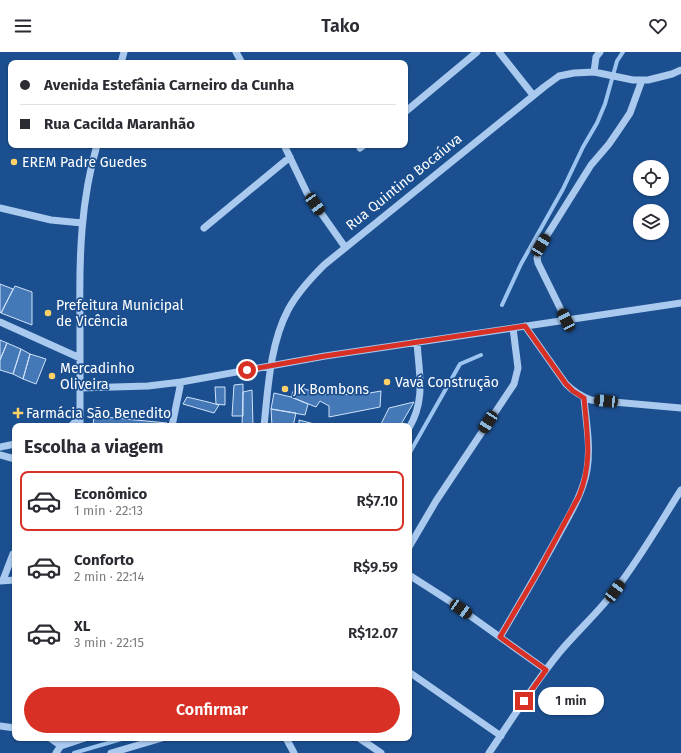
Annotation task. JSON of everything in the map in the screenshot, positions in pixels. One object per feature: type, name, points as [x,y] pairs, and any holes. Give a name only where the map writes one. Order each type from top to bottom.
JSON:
[{"type":"street","points":[[408,110],[478,52]]},
{"type":"street","points":[[499,52],[533,95]]},
{"type":"street","points":[[594,72],[596,57],[600,52]]},
{"type":"street","name":"Rua Quintino Bocaíuva","points":[[264,423],[272,366],[280,329],[288,310],[306,283],[345,247],[533,95],[559,76],[574,73],[594,72],[648,80],[666,76],[681,70]]},
{"type":"street","points":[[566,320],[538,263],[538,252],[574,190],[591,165],[609,144],[630,113],[642,80]]},
{"type":"street","points":[[80,423],[80,289],[82,223],[90,168],[96,148]]},
{"type":"street","points":[[286,148],[307,193],[345,247]]},
{"type":"street","points":[[204,228],[290,156]]},
{"type":"street","points":[[0,208],[51,220],[82,223]]},
{"type":"street","points":[[80,388],[148,386],[181,382],[325,356],[681,303]]},
{"type":"street","points":[[0,322],[80,358]]},
{"type":"street","points":[[525,326],[566,384],[573,391],[584,398],[591,400],[681,408]]},
{"type":"street","points":[[412,542],[436,501],[514,384],[518,368],[513,328]]},
{"type":"street","points":[[411,423],[418,408],[420,396],[417,342]]},
{"type":"street","points":[[173,423],[181,382]]},
{"type":"street","points":[[500,637],[549,552],[584,484],[588,453],[584,398]]},
{"type":"street","points":[[74,423],[80,417]]},
{"type":"street","points":[[0,447],[12,445]]},
{"type":"street","points":[[0,455],[12,458]]},
{"type":"street","points":[[489,753],[560,651],[591,619],[631,570],[681,490]]},
{"type":"street","points":[[2,580],[12,556]]},
{"type":"street","points":[[412,577],[448,600],[546,670]]},
{"type":"street","points":[[412,674],[501,736]]},
{"type":"street","points":[[0,726],[12,728]]},
{"type":"street","points":[[54,741],[61,746]]},
{"type":"street","points":[[56,753],[64,741]]},
{"type":"street","points":[[61,746],[76,741]]},
{"type":"street","points":[[111,753],[152,741]]},
{"type":"street","points":[[288,741],[294,753]]},
{"type":"street","points":[[363,741],[381,753]]},
{"type":"building","points":[[0,284],[13,289],[1,313],[0,312]]},
{"type":"building","points":[[15,286],[32,292],[32,325],[1,313]]},
{"type":"building","points":[[0,340],[7,343],[0,360]]},
{"type":"building","points":[[7,343],[21,349],[13,374],[0,370],[0,360]]},
{"type":"building","points":[[21,349],[30,354],[23,379],[13,374]]},
{"type":"building","points":[[30,354],[46,359],[36,384],[23,379]]},
{"type":"building","points":[[243,384],[243,416],[232,416],[234,385]]},
{"type":"building","points":[[295,386],[321,394],[332,395],[364,394],[381,391],[380,407],[329,417],[329,406],[320,401],[316,407],[291,397]]},
{"type":"building","points":[[215,387],[225,387],[225,405],[216,404]]},
{"type":"building","points":[[252,390],[253,423],[242,423],[243,392]]},
{"type":"building","points":[[274,393],[291,397],[308,404],[305,415],[271,409]]},
{"type":"building","points":[[187,397],[219,405],[214,413],[183,404]]},
{"type":"building","points":[[414,402],[402,423],[382,423],[389,408]]},
{"type":"building","points":[[271,409],[296,413],[294,423],[272,423]]},
{"type":"building","points":[[94,416],[167,423],[93,423]]},
{"type":"building","points":[[299,420],[310,423],[299,423]]},
{"type":"waterway","points":[[502,305],[521,264],[563,189],[583,147],[597,123],[605,104],[617,61],[623,52]]},
{"type":"waterway","points":[[412,449],[460,364],[481,355]]},
{"type":"waterway","points":[[74,753],[115,741]]},
{"type":"place","name":"EREM Padre Guedes","points":[[14,162]]},
{"type":"place","name":"Prefeitura Municipal de Vicência","points":[[48,313]]},
{"type":"place","name":"Mercadinho Oliveira","points":[[52,376]]},
{"type":"place","name":"Vavá Construção","points":[[387,382]]},
{"type":"place","name":"JK Bombons","points":[[285,389]]},
{"type":"place","name":"Farmácia São Benedito","points":[[18,413]]},
{"type":"route","points":[[247,370],[325,356],[525,326],[566,384],[573,391],[584,398],[588,453],[587,470],[584,484],[579,496],[538,572],[500,637],[546,670],[538,679],[524,701]]}]
